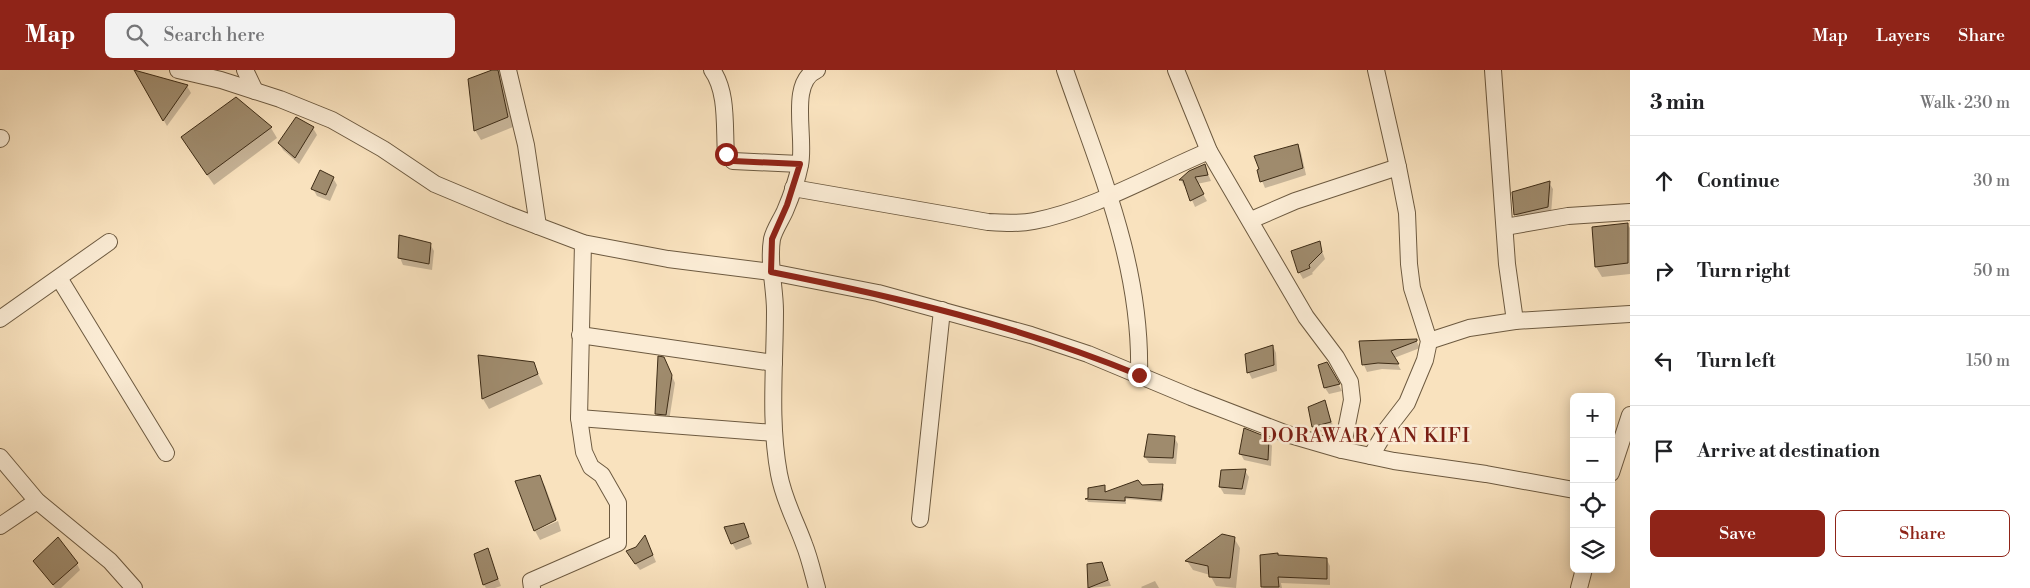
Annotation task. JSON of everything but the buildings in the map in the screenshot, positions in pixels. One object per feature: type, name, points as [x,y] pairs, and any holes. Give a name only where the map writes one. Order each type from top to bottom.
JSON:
[{"type":"street","points":[[178,70],[199,73],[255,91],[332,120],[383,149],[435,184],[583,243],[668,259],[771,272],[878,293],[1039,338],[1088,354],[1287,434],[1342,450],[1570,489]]},
{"type":"street","points":[[245,70],[255,91]]},
{"type":"street","points":[[508,70],[526,146],[538,226]]},
{"type":"street","points":[[712,70],[718,82],[723,108],[726,154],[733,161],[800,164]]},
{"type":"street","points":[[1065,70],[1109,196],[1124,246],[1135,299],[1140,341],[1139,375]]},
{"type":"street","points":[[1371,456],[1387,429],[1407,403],[1425,360],[1429,341],[1412,288],[1407,213],[1376,70]]},
{"type":"street","points":[[1493,70],[1498,168],[1507,264],[1515,320]]},
{"type":"street","points":[[813,71],[802,82],[799,96],[802,131],[800,164],[793,188],[772,239],[771,272],[775,309],[774,433],[778,473],[787,506],[804,545],[817,588]]},
{"type":"street","points":[[1181,71],[1209,151],[1306,317],[1336,357],[1350,382],[1352,400],[1342,450]]},
{"type":"street","points":[[793,188],[988,222],[1012,224],[1033,222],[1073,211],[1209,151]]},
{"type":"street","points":[[1251,220],[1295,201],[1398,166]]},
{"type":"street","points":[[1505,227],[1568,216],[1630,212]]},
{"type":"street","points":[[0,319],[109,242]]},
{"type":"street","points":[[532,588],[531,581],[618,543],[618,503],[606,481],[591,467],[584,452],[579,418],[583,243]]},
{"type":"street","points":[[59,278],[166,453]]},
{"type":"street","points":[[920,518],[942,310]]},
{"type":"street","points":[[1429,341],[1469,328],[1515,320],[1630,314]]},
{"type":"street","points":[[580,335],[774,363]]},
{"type":"street","points":[[1615,461],[1630,415]]},
{"type":"street","points":[[579,418],[774,433]]},
{"type":"street","points":[[0,457],[37,501],[110,561],[134,588]]},
{"type":"street","points":[[0,526],[37,501]]},
{"type":"street","points":[[1579,588],[1583,573]]},
{"type":"district","name":"DORAWAR YAN KIFI","points":[[1366,435]]},
{"type":"route","points":[[726,154],[733,161],[800,164],[787,205],[772,239],[771,272],[878,293],[942,310],[1031,335],[1088,354],[1139,375]]}]
